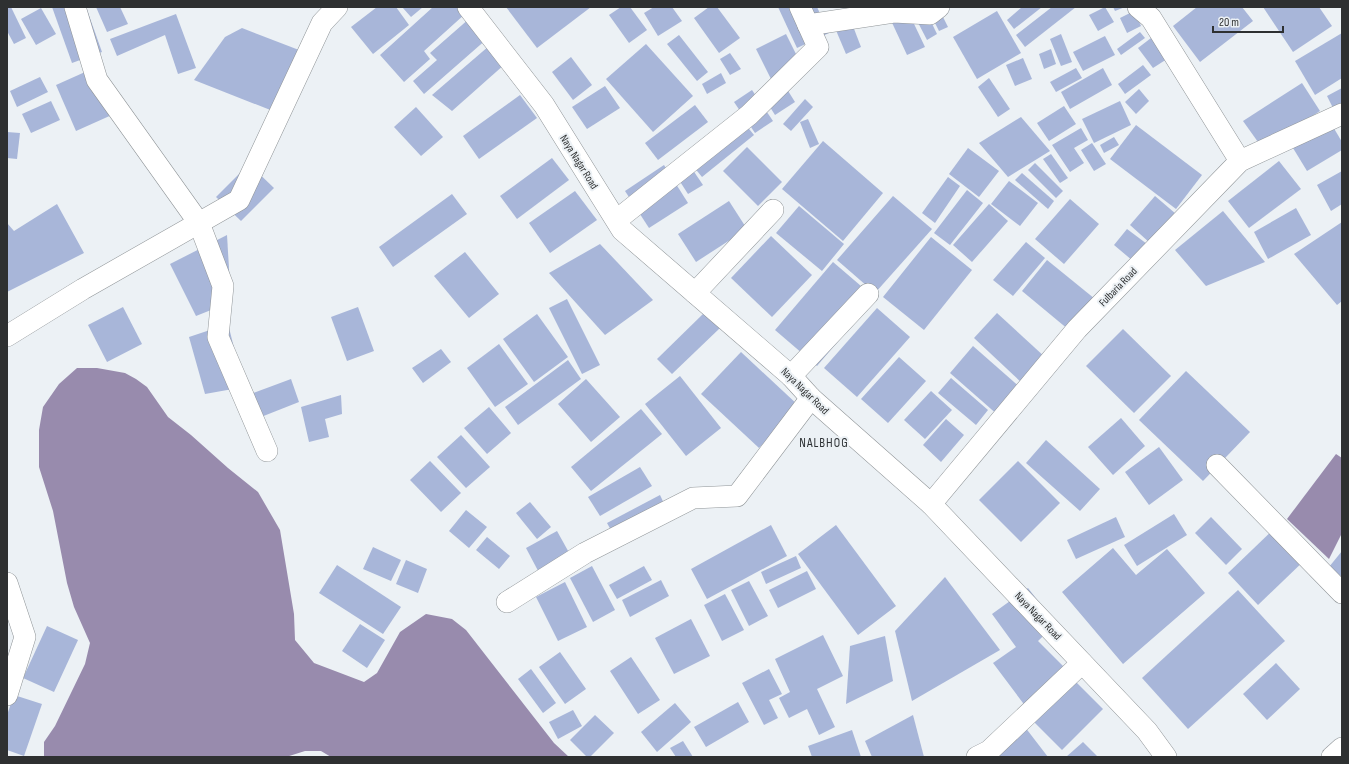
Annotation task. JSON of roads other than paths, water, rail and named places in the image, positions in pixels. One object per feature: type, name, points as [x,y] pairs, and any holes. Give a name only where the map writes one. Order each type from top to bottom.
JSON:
[{"type":"street","points":[[75,7],[97,80],[198,223],[223,286],[218,337],[267,451]]},
{"type":"street","points":[[7,336],[83,289],[239,200],[322,23],[337,7]]},
{"type":"street","name":"Naya Nagar Road","points":[[468,7],[544,105],[622,230],[791,376],[811,398],[931,504],[1147,731],[1166,757]]},
{"type":"street","points":[[623,215],[749,114],[818,47],[804,16],[894,12],[930,14],[939,7]]},
{"type":"street","points":[[1138,7],[1151,18],[1240,161]]},
{"type":"street","name":"Fulbaria Road","points":[[931,504],[1077,329],[1240,161],[1342,114]]},
{"type":"street","points":[[696,293],[773,210]]},
{"type":"street","points":[[791,376],[868,294]]},
{"type":"street","points":[[507,602],[585,553],[693,498],[737,496],[811,398]]},
{"type":"street","points":[[1217,465],[1342,593]]},
{"type":"street","points":[[7,583],[25,637],[7,695]]},
{"type":"street","points":[[977,757],[989,751],[1082,663]]},
{"type":"street","points":[[1332,757],[1342,748]]},
{"type":"district","name":"NALBHOG","points":[[824,443]]}]
